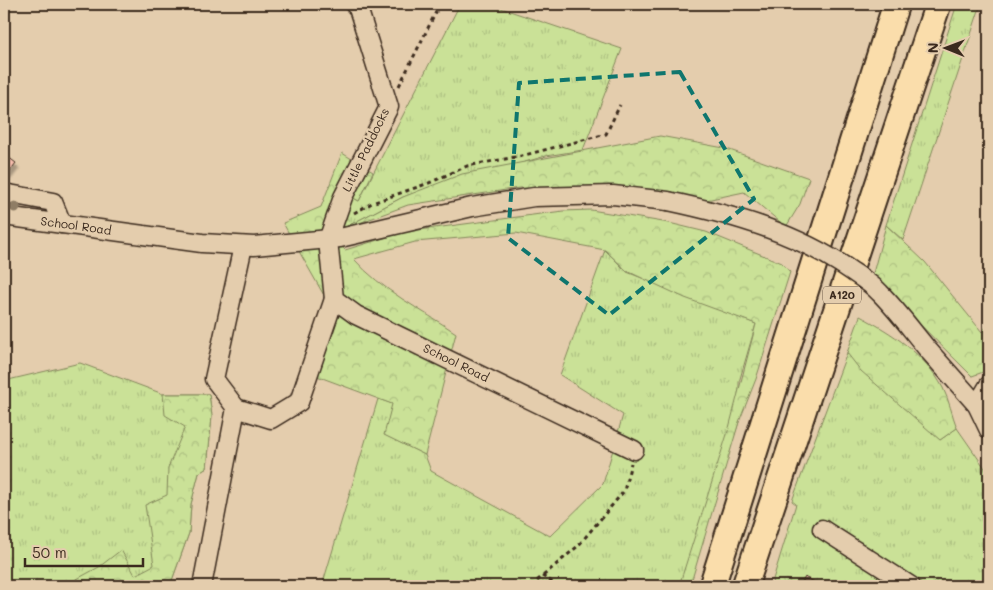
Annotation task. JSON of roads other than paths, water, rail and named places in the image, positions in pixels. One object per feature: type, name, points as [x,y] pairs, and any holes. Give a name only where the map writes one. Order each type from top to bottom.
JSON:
[{"type":"highway","name":"A120","points":[[712,586],[896,4]]},
{"type":"highway","name":"A120","points":[[745,586],[938,4]]},
{"type":"street","name":"Little Paddocks","points":[[331,233],[344,197],[388,107],[358,8],[354,4]]},
{"type":"street","points":[[4,193],[54,202],[62,224]]},
{"type":"street","name":"School Road","points":[[4,216],[202,243],[243,246],[331,233],[534,197],[613,195],[668,201],[763,226],[794,238],[831,258],[879,291],[929,352],[977,405]]},
{"type":"street","points":[[243,246],[214,379],[236,408],[271,418],[299,402],[334,299],[331,233]]},
{"type":"street","name":"School Road","points":[[334,299],[356,315],[634,450]]},
{"type":"street","points":[[989,385],[977,405],[989,430]]},
{"type":"street","points":[[202,586],[236,408]]},
{"type":"street","points":[[822,528],[911,586]]}]
